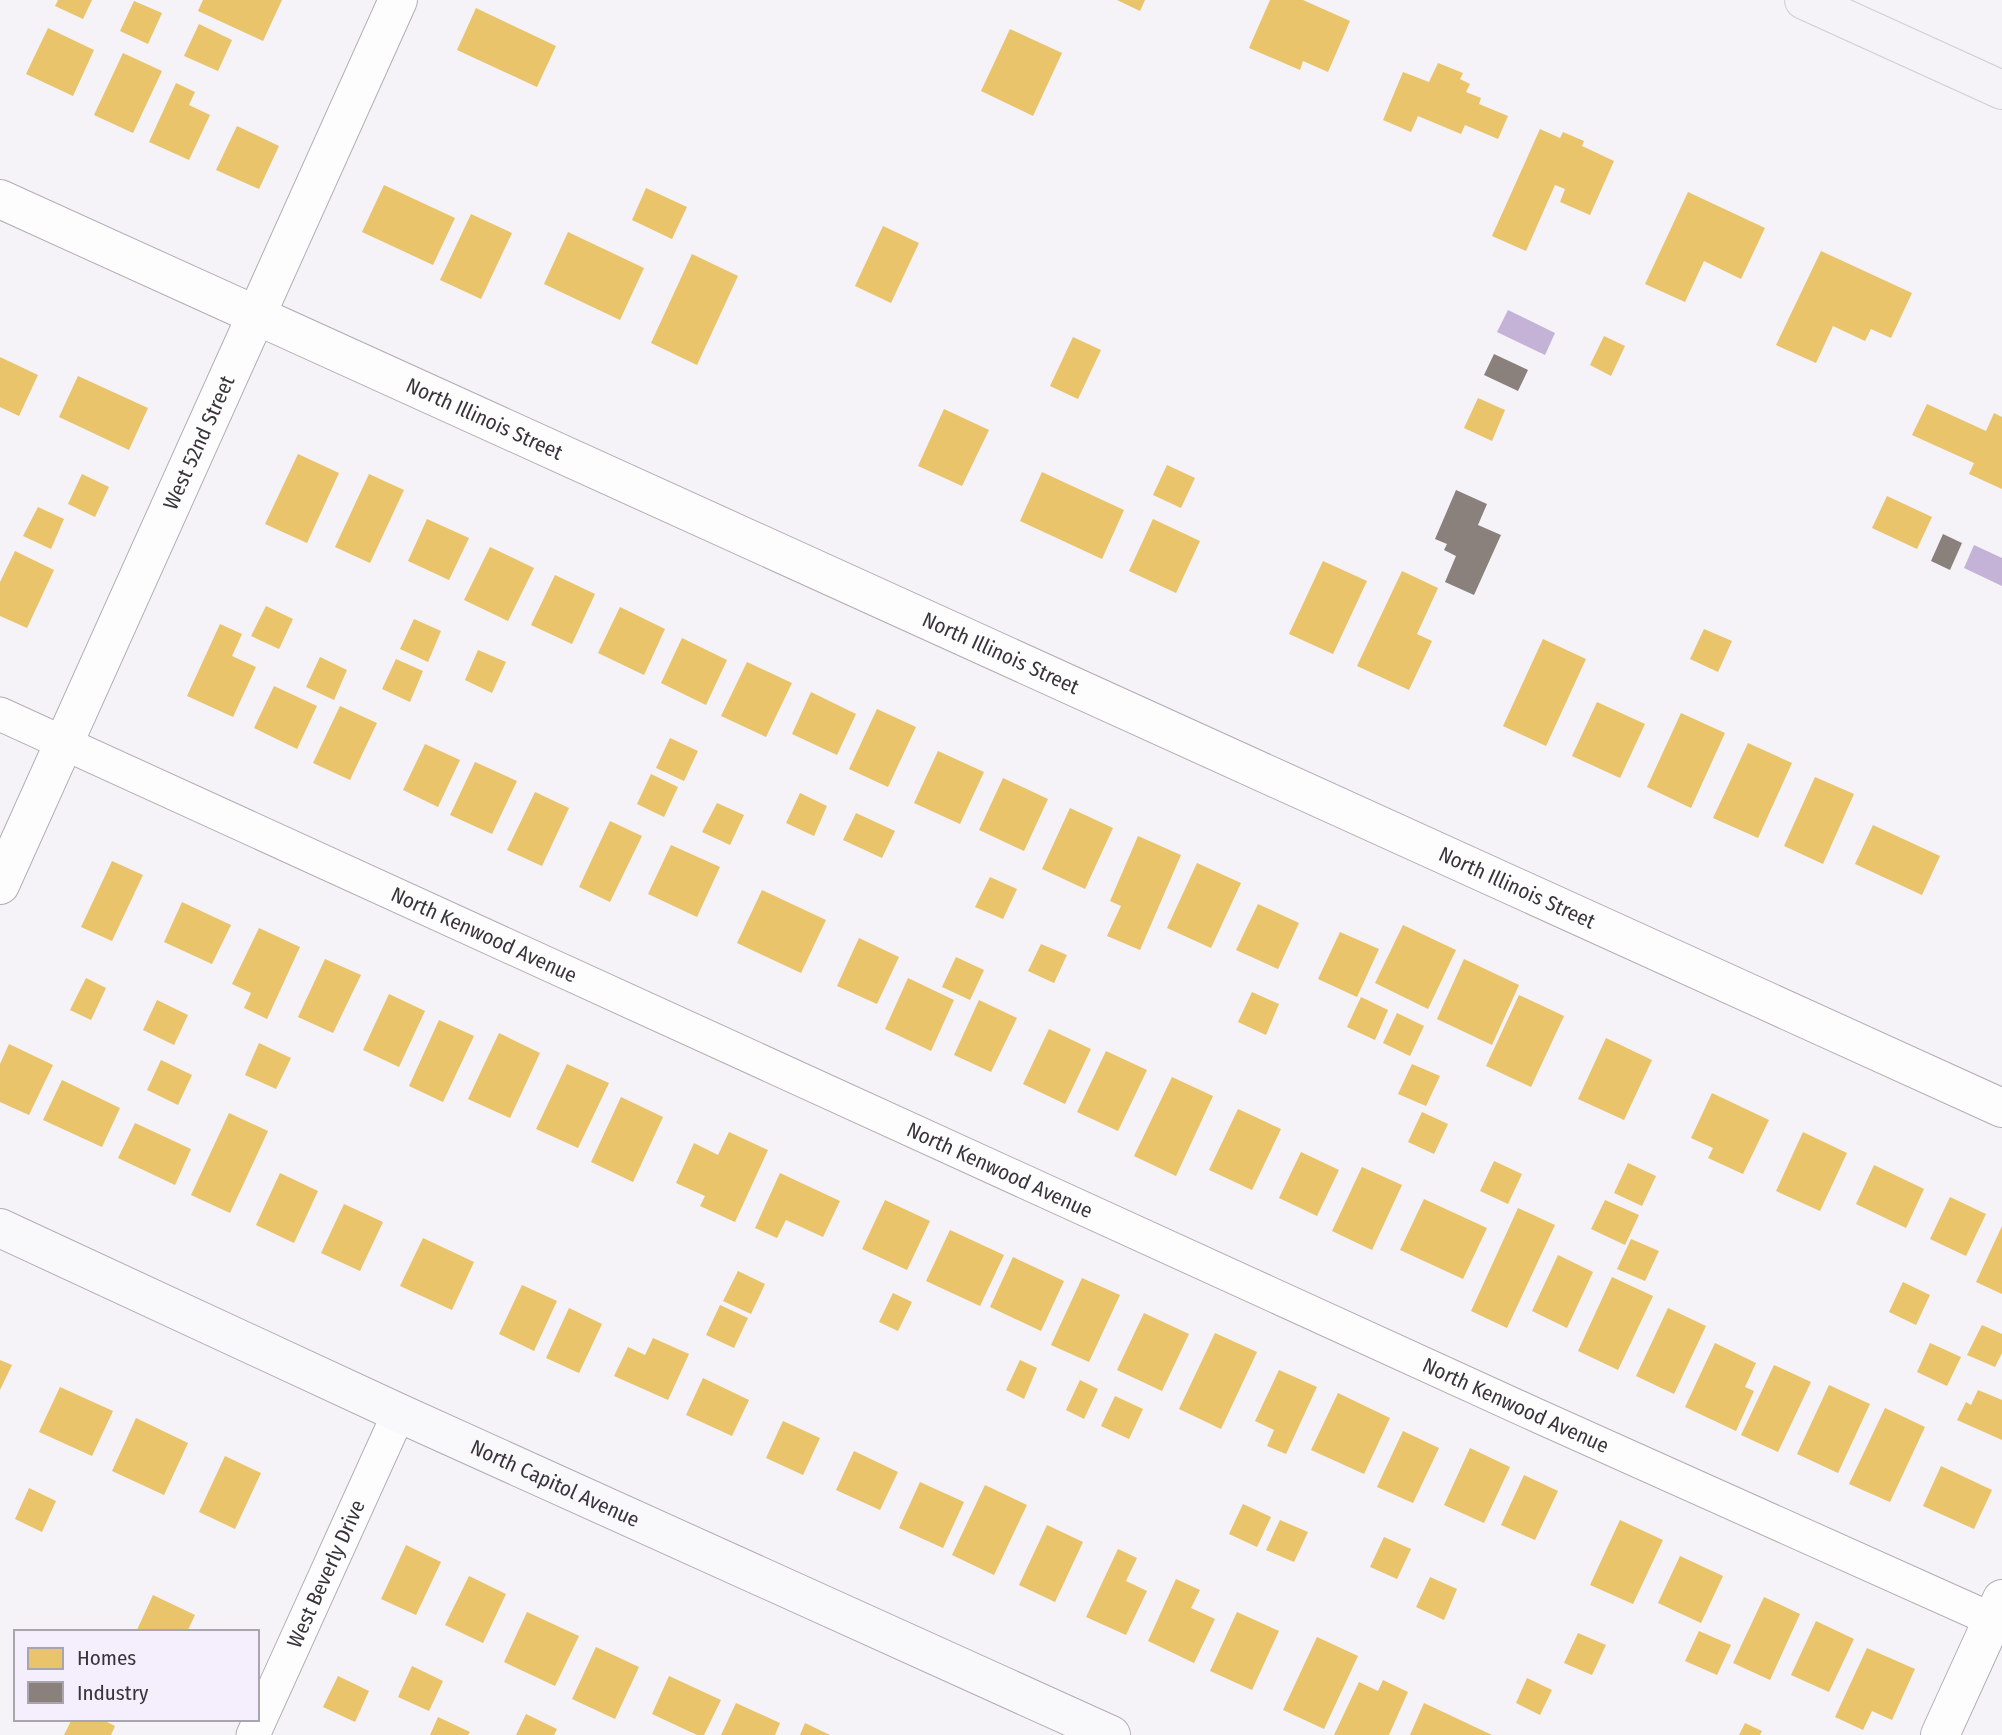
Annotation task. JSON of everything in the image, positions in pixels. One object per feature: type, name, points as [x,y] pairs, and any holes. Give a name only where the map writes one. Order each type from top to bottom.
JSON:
[{"type":"main road","points":[[1804,0],[2002,90]]},
{"type":"main road","name":"North Capitol Avenue","points":[[0,1228],[399,1413],[1111,1735]]},
{"type":"street","name":"West 52nd Street","points":[[0,885],[398,0]]},
{"type":"street","name":"North Illinois Street","points":[[0,199],[2002,1108]]},
{"type":"street","name":"North Kenwood Avenue","points":[[0,714],[1538,1416],[1999,1614]]},
{"type":"street","name":"West Beverly Drive","points":[[253,1735],[399,1413]]},
{"type":"street","points":[[1940,1735],[1999,1614]]},
{"type":"shaded area","points":[[1508,310],[1555,333],[1545,355],[1497,332]]},
{"type":"shaded area","points":[[1974,545],[2002,558],[2002,586],[1964,568]]},
{"type":"building: Homes","points":[[58,0],[92,0],[83,19],[55,6]]},
{"type":"building: Homes","points":[[203,0],[282,0],[263,41],[198,11]]},
{"type":"building: Homes","points":[[1117,0],[1145,0],[1140,11]]},
{"type":"building: Homes","points":[[1270,0],[1303,0],[1350,21],[1328,72],[1303,61],[1300,70],[1249,48]]},
{"type":"building: Homes","points":[[134,1],[162,13],[148,44],[120,31]]},
{"type":"building: Homes","points":[[476,8],[556,46],[537,87],[457,50]]},
{"type":"building: Homes","points":[[199,24],[232,40],[218,71],[184,56]]},
{"type":"building: Homes","points":[[48,28],[94,50],[73,96],[26,74]]},
{"type":"building: Homes","points":[[1010,29],[1062,53],[1033,116],[981,91]]},
{"type":"building: Homes","points":[[123,53],[162,71],[133,133],[94,115]]},
{"type":"building: Homes","points":[[1438,63],[1463,73],[1460,79],[1470,84],[1466,92],[1481,98],[1479,104],[1508,116],[1498,139],[1465,125],[1461,134],[1418,116],[1411,132],[1383,120],[1403,72],[1429,82]]},
{"type":"building: Homes","points":[[176,83],[195,92],[189,105],[210,115],[189,160],[149,142]]},
{"type":"building: Homes","points":[[237,126],[279,146],[259,189],[216,170]]},
{"type":"building: Homes","points":[[1540,129],[1560,138],[1563,132],[1584,141],[1582,146],[1614,161],[1590,215],[1560,202],[1565,189],[1555,185],[1526,251],[1492,236]]},
{"type":"building: Homes","points":[[384,185],[455,218],[433,265],[362,232]]},
{"type":"building: Homes","points":[[646,188],[687,207],[672,239],[632,220]]},
{"type":"building: Homes","points":[[1688,192],[1765,228],[1741,279],[1704,261],[1685,302],[1645,284]]},
{"type":"building: Homes","points":[[471,214],[512,233],[481,299],[440,280]]},
{"type":"building: Homes","points":[[883,226],[919,243],[891,303],[855,286]]},
{"type":"building: Homes","points":[[568,232],[644,268],[620,320],[544,284]]},
{"type":"building: Homes","points":[[1821,251],[1912,293],[1891,338],[1871,329],[1865,341],[1833,326],[1816,363],[1776,345]]},
{"type":"building: Homes","points":[[692,254],[738,276],[697,365],[651,343]]},
{"type":"building: Homes","points":[[1604,336],[1625,346],[1611,376],[1590,365]]},
{"type":"building: Homes","points":[[1073,337],[1101,350],[1078,399],[1050,386]]},
{"type":"building: Homes","points":[[0,357],[38,375],[19,416],[0,407]]},
{"type":"building: Homes","points":[[78,376],[148,408],[129,450],[59,417]]},
{"type":"building: Homes","points":[[1478,398],[1505,410],[1492,441],[1464,428]]},
{"type":"building: Homes","points":[[1927,404],[1986,431],[1994,413],[2002,417],[2002,489],[1969,474],[1974,463],[1912,435]]},
{"type":"building: Homes","points":[[944,409],[989,430],[962,486],[918,466]]},
{"type":"building: Homes","points":[[298,454],[339,473],[307,543],[265,524]]},
{"type":"building: Homes","points":[[1167,465],[1195,478],[1181,508],[1153,495]]},
{"type":"building: Homes","points":[[1042,472],[1124,510],[1102,559],[1020,521]]},
{"type":"building: Homes","points":[[82,474],[109,487],[95,517],[68,504]]},
{"type":"building: Homes","points":[[369,474],[404,490],[370,563],[335,547]]},
{"type":"building: Homes","points":[[1887,496],[1932,517],[1917,549],[1872,528]]},
{"type":"building: Homes","points":[[38,507],[64,519],[51,549],[23,536]]},
{"type":"building: Homes","points":[[427,519],[469,538],[449,580],[408,561]]},
{"type":"building: Homes","points":[[1153,519],[1200,541],[1176,593],[1129,571]]},
{"type":"building: Homes","points":[[490,547],[534,568],[508,621],[464,600]]},
{"type":"building: Homes","points":[[15,551],[54,570],[27,628],[0,616],[0,582]]},
{"type":"building: Homes","points":[[1323,561],[1367,581],[1333,654],[1289,634]]},
{"type":"building: Homes","points":[[1402,571],[1438,588],[1417,634],[1432,641],[1409,690],[1357,666]]},
{"type":"building: Homes","points":[[555,575],[595,594],[572,644],[531,625]]},
{"type":"building: Homes","points":[[266,606],[293,619],[279,649],[251,636]]},
{"type":"building: Homes","points":[[620,607],[665,629],[644,675],[598,653]]},
{"type":"building: Homes","points":[[414,619],[441,631],[428,662],[400,649]]},
{"type":"building: Homes","points":[[220,624],[242,634],[232,656],[256,667],[233,717],[187,696]]},
{"type":"building: Homes","points":[[1704,629],[1732,641],[1718,672],[1690,659]]},
{"type":"building: Homes","points":[[682,638],[727,660],[706,705],[661,683]]},
{"type":"building: Homes","points":[[1543,639],[1586,659],[1546,746],[1503,726]]},
{"type":"building: Homes","points":[[478,650],[506,662],[492,693],[465,680]]},
{"type":"building: Homes","points":[[320,657],[347,670],[334,700],[306,687]]},
{"type":"building: Homes","points":[[396,659],[423,671],[410,702],[382,689]]},
{"type":"building: Homes","points":[[747,662],[792,683],[766,737],[721,716]]},
{"type":"building: Homes","points":[[274,686],[317,706],[297,749],[254,728]]},
{"type":"building: Homes","points":[[811,692],[856,714],[837,755],[792,734]]},
{"type":"building: Homes","points":[[1597,702],[1645,724],[1620,778],[1572,756]]},
{"type":"building: Homes","points":[[340,706],[377,723],[350,780],[313,763]]},
{"type":"building: Homes","points":[[877,709],[916,727],[888,787],[849,769]]},
{"type":"building: Homes","points":[[1681,713],[1725,733],[1691,808],[1647,787]]},
{"type":"building: Homes","points":[[670,738],[698,751],[684,781],[656,768]]},
{"type":"building: Homes","points":[[1748,743],[1792,763],[1758,838],[1713,818]]},
{"type":"building: Homes","points":[[425,744],[460,760],[438,807],[403,790]]},
{"type":"building: Homes","points":[[938,751],[984,772],[960,824],[914,803]]},
{"type":"building: Homes","points":[[475,762],[517,781],[492,834],[450,815]]},
{"type":"building: Homes","points":[[651,774],[678,787],[664,817],[637,804]]},
{"type":"building: Homes","points":[[1815,777],[1854,794],[1823,864],[1784,846]]},
{"type":"building: Homes","points":[[1003,778],[1048,799],[1024,851],[979,830]]},
{"type":"building: Homes","points":[[535,792],[569,808],[542,866],[507,850]]},
{"type":"building: Homes","points":[[800,793],[827,806],[814,836],[786,823]]},
{"type":"building: Homes","points":[[717,803],[744,815],[730,845],[702,832]]},
{"type":"building: Homes","points":[[1070,808],[1113,828],[1085,889],[1042,869]]},
{"type":"building: Homes","points":[[856,813],[895,831],[882,858],[843,840]]},
{"type":"building: Homes","points":[[610,821],[642,836],[610,902],[579,887]]},
{"type":"building: Homes","points":[[1873,825],[1940,856],[1922,895],[1855,864]]},
{"type":"building: Homes","points":[[1138,836],[1181,855],[1140,950],[1107,936],[1121,906],[1110,901]]},
{"type":"building: Homes","points":[[671,845],[720,867],[697,917],[648,894]]},
{"type":"building: Homes","points":[[112,861],[143,875],[112,941],[81,927]]},
{"type":"building: Homes","points":[[1197,863],[1241,883],[1211,948],[1167,928]]},
{"type":"building: Homes","points":[[990,877],[1017,889],[1003,919],[975,907]]},
{"type":"building: Homes","points":[[762,890],[826,920],[801,973],[737,943]]},
{"type":"building: Homes","points":[[182,902],[231,925],[212,964],[164,942]]},
{"type":"building: Homes","points":[[1258,904],[1299,923],[1278,969],[1236,950]]},
{"type":"building: Homes","points":[[1403,925],[1456,950],[1428,1009],[1375,983]]},
{"type":"building: Homes","points":[[259,928],[300,947],[267,1019],[244,1008],[251,993],[232,984]]},
{"type":"building: Homes","points":[[1340,932],[1379,949],[1357,997],[1318,979]]},
{"type":"building: Homes","points":[[859,938],[899,957],[877,1004],[837,986]]},
{"type":"building: Homes","points":[[1041,944],[1067,955],[1054,983],[1028,971]]},
{"type":"building: Homes","points":[[956,957],[984,970],[970,1000],[942,987]]},
{"type":"building: Homes","points":[[325,959],[361,975],[333,1033],[298,1017]]},
{"type":"building: Homes","points":[[1464,959],[1519,985],[1492,1045],[1437,1019]]},
{"type":"building: Homes","points":[[86,978],[106,988],[91,1020],[70,1010]]},
{"type":"building: Homes","points":[[908,978],[954,1000],[931,1051],[885,1029]]},
{"type":"building: Homes","points":[[1252,992],[1279,1004],[1266,1035],[1238,1022]]},
{"type":"building: Homes","points":[[389,994],[425,1011],[399,1067],[363,1050]]},
{"type":"building: Homes","points":[[1519,995],[1564,1016],[1531,1087],[1486,1066]]},
{"type":"building: Homes","points":[[1361,997],[1388,1010],[1375,1040],[1347,1027]]},
{"type":"building: Homes","points":[[157,1000],[188,1015],[174,1045],[143,1030]]},
{"type":"building: Homes","points":[[979,1000],[1017,1018],[991,1072],[954,1055]]},
{"type":"building: Homes","points":[[1397,1013],[1424,1026],[1410,1056],[1383,1043]]},
{"type":"building: Homes","points":[[439,1020],[474,1036],[443,1102],[409,1086]]},
{"type":"building: Homes","points":[[1049,1029],[1091,1049],[1065,1104],[1023,1084]]},
{"type":"building: Homes","points":[[499,1033],[540,1053],[510,1118],[468,1099]]},
{"type":"building: Homes","points":[[1606,1038],[1652,1060],[1624,1120],[1578,1099]]},
{"type":"building: Homes","points":[[259,1043],[291,1058],[276,1089],[245,1075]]},
{"type":"building: Homes","points":[[9,1044],[53,1065],[29,1115],[0,1102],[0,1064]]},
{"type":"building: Homes","points":[[1106,1051],[1147,1070],[1118,1131],[1077,1112]]},
{"type":"building: Homes","points":[[161,1060],[192,1075],[178,1105],[147,1090]]},
{"type":"building: Homes","points":[[567,1064],[609,1083],[578,1148],[536,1129]]},
{"type":"building: Homes","points":[[1412,1064],[1440,1076],[1426,1106],[1398,1094]]},
{"type":"building: Homes","points":[[1172,1077],[1213,1096],[1176,1176],[1134,1156]]},
{"type":"building: Homes","points":[[62,1080],[120,1108],[102,1147],[43,1120]]},
{"type":"building: Homes","points":[[1712,1093],[1769,1120],[1743,1174],[1708,1158],[1713,1148],[1691,1138]]},
{"type":"building: Homes","points":[[621,1097],[663,1117],[633,1182],[591,1162]]},
{"type":"building: Homes","points":[[1238,1109],[1281,1129],[1252,1190],[1209,1170]]},
{"type":"building: Homes","points":[[1422,1112],[1448,1124],[1434,1154],[1408,1142]]},
{"type":"building: Homes","points":[[229,1113],[268,1131],[230,1213],[191,1195]]},
{"type":"building: Homes","points":[[135,1123],[191,1149],[175,1185],[118,1158]]},
{"type":"building: Homes","points":[[729,1132],[768,1150],[735,1222],[700,1206],[705,1196],[676,1183],[694,1143],[718,1155]]},
{"type":"building: Homes","points":[[1803,1132],[1847,1153],[1820,1211],[1776,1191]]},
{"type":"building: Homes","points":[[1301,1152],[1339,1170],[1317,1216],[1279,1198]]},
{"type":"building: Homes","points":[[1494,1161],[1522,1174],[1508,1204],[1480,1191]]},
{"type":"building: Homes","points":[[1628,1163],[1656,1176],[1642,1206],[1614,1193]]},
{"type":"building: Homes","points":[[1874,1165],[1924,1189],[1906,1228],[1856,1204]]},
{"type":"building: Homes","points":[[1362,1167],[1402,1185],[1372,1250],[1332,1231]]},
{"type":"building: Homes","points":[[280,1173],[318,1191],[294,1243],[256,1225]]},
{"type":"building: Homes","points":[[780,1173],[840,1201],[823,1237],[786,1220],[777,1238],[755,1228]]},
{"type":"building: Homes","points":[[1950,1197],[1986,1214],[1966,1256],[1930,1239]]},
{"type":"building: Homes","points":[[1424,1199],[1487,1228],[1463,1279],[1400,1250]]},
{"type":"building: Homes","points":[[885,1200],[930,1221],[907,1270],[862,1249]]},
{"type":"building: Homes","points":[[1605,1200],[1639,1215],[1625,1245],[1591,1229]]},
{"type":"building: Homes","points":[[344,1204],[383,1222],[360,1271],[321,1253]]},
{"type":"building: Homes","points":[[1518,1208],[1555,1225],[1507,1328],[1471,1311]]},
{"type":"building: Homes","points":[[2002,1226],[2002,1294],[1976,1282]]},
{"type":"building: Homes","points":[[950,1230],[1004,1255],[980,1306],[926,1281]]},
{"type":"building: Homes","points":[[423,1238],[474,1262],[452,1310],[400,1286]]},
{"type":"building: Homes","points":[[1631,1239],[1659,1251],[1645,1281],[1617,1269]]},
{"type":"building: Homes","points":[[1558,1255],[1593,1272],[1567,1328],[1532,1311]]},
{"type":"building: Homes","points":[[1013,1257],[1064,1281],[1041,1331],[990,1307]]},
{"type":"building: Homes","points":[[738,1271],[765,1284],[751,1314],[723,1301]]},
{"type":"building: Homes","points":[[1612,1277],[1653,1296],[1618,1370],[1578,1351]]},
{"type":"building: Homes","points":[[1082,1278],[1120,1295],[1089,1362],[1051,1345]]},
{"type":"building: Homes","points":[[1903,1282],[1930,1295],[1916,1325],[1889,1312]]},
{"type":"building: Homes","points":[[522,1285],[557,1301],[534,1351],[499,1334]]},
{"type":"building: Homes","points":[[893,1293],[912,1302],[898,1331],[879,1322]]},
{"type":"building: Homes","points":[[720,1305],[748,1318],[734,1348],[706,1335]]},
{"type":"building: Homes","points":[[569,1308],[602,1324],[579,1373],[546,1358]]},
{"type":"building: Homes","points":[[1668,1308],[1706,1326],[1674,1394],[1636,1376]]},
{"type":"building: Homes","points":[[1144,1313],[1189,1334],[1162,1391],[1117,1370]]},
{"type":"building: Homes","points":[[1982,1325],[2002,1334],[2002,1353],[1995,1367],[1967,1355]]},
{"type":"building: Homes","points":[[1215,1333],[1257,1352],[1221,1429],[1179,1409]]},
{"type":"building: Homes","points":[[653,1338],[689,1354],[668,1400],[614,1376],[628,1347],[645,1355]]},
{"type":"building: Homes","points":[[1715,1343],[1756,1363],[1745,1387],[1754,1391],[1736,1431],[1685,1407]]},
{"type":"building: Homes","points":[[1930,1343],[1961,1357],[1947,1386],[1917,1372]]},
{"type":"building: Homes","points":[[0,1360],[12,1365],[0,1390]]},
{"type":"building: Homes","points":[[1020,1360],[1037,1368],[1024,1399],[1006,1390]]},
{"type":"building: Homes","points":[[1774,1365],[1811,1382],[1778,1452],[1741,1435]]},
{"type":"building: Homes","points":[[1279,1370],[1317,1387],[1286,1454],[1267,1446],[1274,1430],[1255,1421]]},
{"type":"building: Homes","points":[[703,1378],[749,1400],[732,1436],[686,1415]]},
{"type":"building: Homes","points":[[1080,1380],[1098,1389],[1084,1419],[1066,1410]]},
{"type":"building: Homes","points":[[1829,1385],[1870,1404],[1838,1473],[1797,1454]]},
{"type":"building: Homes","points":[[60,1387],[113,1411],[92,1456],[39,1432]]},
{"type":"building: Homes","points":[[1978,1390],[2002,1400],[2002,1440],[1957,1420],[1966,1402],[1971,1405]]},
{"type":"building: Homes","points":[[1338,1393],[1390,1418],[1364,1474],[1311,1450]]},
{"type":"building: Homes","points":[[1115,1396],[1143,1409],[1129,1439],[1101,1426]]},
{"type":"building: Homes","points":[[1885,1408],[1925,1427],[1890,1502],[1849,1484]]},
{"type":"building: Homes","points":[[136,1418],[188,1443],[164,1495],[112,1471]]},
{"type":"building: Homes","points":[[783,1421],[820,1438],[803,1475],[766,1458]]},
{"type":"building: Homes","points":[[1403,1431],[1439,1448],[1413,1503],[1377,1487]]},
{"type":"building: Homes","points":[[1470,1448],[1510,1467],[1484,1523],[1444,1505]]},
{"type":"building: Homes","points":[[854,1451],[898,1472],[880,1510],[836,1490]]},
{"type":"building: Homes","points":[[225,1456],[261,1473],[235,1529],[199,1512]]},
{"type":"building: Homes","points":[[1941,1466],[1992,1490],[1974,1529],[1923,1506]]},
{"type":"building: Homes","points":[[1524,1475],[1558,1491],[1535,1540],[1501,1525]]},
{"type":"building: Homes","points":[[920,1482],[964,1502],[943,1548],[899,1528]]},
{"type":"building: Homes","points":[[985,1485],[1027,1505],[994,1575],[952,1555]]},
{"type":"building: Homes","points":[[29,1488],[56,1501],[42,1532],[15,1519]]},
{"type":"building: Homes","points":[[1243,1504],[1271,1517],[1257,1547],[1229,1534]]},
{"type":"building: Homes","points":[[1280,1520],[1308,1532],[1294,1562],[1266,1550]]},
{"type":"building: Homes","points":[[1620,1520],[1663,1540],[1633,1604],[1590,1585]]},
{"type":"building: Homes","points":[[1047,1525],[1083,1542],[1055,1602],[1019,1585]]},
{"type":"building: Homes","points":[[1384,1537],[1411,1549],[1397,1579],[1370,1567]]},
{"type":"building: Homes","points":[[406,1545],[441,1562],[416,1615],[381,1599]]},
{"type":"building: Homes","points":[[1118,1549],[1137,1558],[1126,1581],[1147,1591],[1126,1635],[1086,1617]]},
{"type":"building: Homes","points":[[1680,1556],[1723,1576],[1701,1623],[1658,1603]]},
{"type":"building: Homes","points":[[469,1576],[506,1594],[483,1643],[445,1625]]},
{"type":"building: Homes","points":[[1430,1577],[1457,1589],[1444,1620],[1416,1607]]},
{"type":"building: Homes","points":[[1176,1579],[1200,1590],[1191,1608],[1215,1619],[1194,1663],[1148,1641]]},
{"type":"building: Homes","points":[[153,1595],[195,1615],[188,1630],[137,1630]]},
{"type":"building: Homes","points":[[1764,1597],[1800,1614],[1770,1680],[1733,1663]]},
{"type":"building: Homes","points":[[527,1612],[579,1636],[555,1686],[504,1662]]},
{"type":"building: Homes","points":[[1237,1612],[1279,1631],[1252,1690],[1210,1671]]},
{"type":"building: Homes","points":[[1816,1621],[1854,1639],[1829,1692],[1791,1675]]},
{"type":"building: Homes","points":[[1699,1631],[1731,1645],[1717,1675],[1685,1661]]},
{"type":"building: Homes","points":[[1578,1633],[1606,1645],[1592,1675],[1564,1663]]},
{"type":"building: Homes","points":[[1317,1637],[1358,1656],[1324,1729],[1283,1710]]},
{"type":"building: Homes","points":[[596,1647],[639,1667],[615,1719],[572,1699]]},
{"type":"building: Homes","points":[[1867,1648],[1915,1669],[1892,1720],[1872,1711],[1863,1730],[1835,1717]]},
{"type":"building: Homes","points":[[412,1666],[443,1681],[429,1711],[398,1697]]},
{"type":"building: Homes","points":[[338,1676],[369,1691],[355,1722],[323,1707]]},
{"type":"building: Homes","points":[[669,1676],[721,1700],[704,1735],[697,1735],[652,1714]]},
{"type":"building: Homes","points":[[1527,1678],[1552,1690],[1540,1715],[1516,1703]]},
{"type":"building: Homes","points":[[1383,1680],[1408,1692],[1389,1735],[1334,1735],[1359,1682],[1378,1691]]},
{"type":"building: Homes","points":[[736,1703],[780,1723],[775,1735],[721,1735]]},
{"type":"building: Homes","points":[[1424,1703],[1492,1735],[1410,1735]]},
{"type":"building: Homes","points":[[526,1714],[557,1729],[554,1735],[516,1735]]},
{"type":"building: Homes","points":[[438,1717],[470,1732],[468,1735],[430,1735]]},
{"type":"building: Homes","points":[[71,1721],[105,1721],[115,1726],[111,1735],[64,1735]]},
{"type":"building: Homes","points":[[805,1723],[830,1735],[800,1735]]},
{"type":"building: Homes","points":[[1745,1723],[1762,1731],[1760,1735],[1739,1735]]},
{"type":"building: Industry","points":[[1494,354],[1528,370],[1518,391],[1484,375]]},
{"type":"building: Industry","points":[[1456,490],[1487,504],[1478,525],[1501,535],[1474,595],[1445,582],[1456,556],[1444,550],[1447,544],[1435,539]]},
{"type":"building: Industry","points":[[1943,534],[1962,543],[1950,570],[1931,561]]}]
